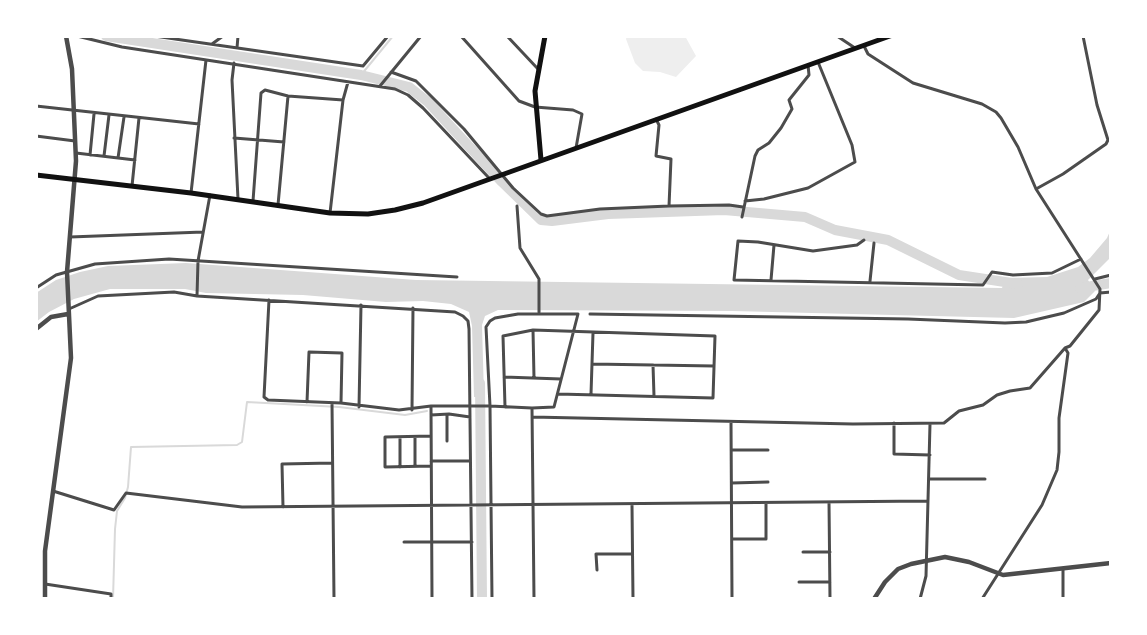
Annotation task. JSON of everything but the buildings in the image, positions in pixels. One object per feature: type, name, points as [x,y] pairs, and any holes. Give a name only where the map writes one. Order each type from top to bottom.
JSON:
[{"type":"main road","points":[[541,160],[535,108],[538,69],[545,36]]},
{"type":"main road","points":[[36,175],[210,195],[330,214],[368,214],[395,210],[503,174],[890,36]]},
{"type":"street","points":[[44,597],[45,551],[70,374],[67,273],[75,178],[76,141],[70,56],[66,36]]},
{"type":"street","points":[[77,36],[122,47],[395,89],[408,95],[423,108],[489,178]]},
{"type":"street","points":[[154,36],[179,38],[212,45],[364,66],[388,36]]},
{"type":"street","points":[[212,45],[223,36]]},
{"type":"street","points":[[237,48],[238,36]]},
{"type":"street","points":[[380,86],[420,36]]},
{"type":"street","points":[[461,36],[519,101],[535,108],[573,110],[582,114],[576,148]]},
{"type":"street","points":[[507,36],[538,69]]},
{"type":"street","points":[[837,36],[855,49]]},
{"type":"street","points":[[1036,189],[1063,174],[1109,140],[1098,105],[1083,36]]},
{"type":"street","points":[[532,417],[731,422],[944,423],[959,411],[983,405],[997,395],[1030,388],[1065,348],[1070,346],[1099,310],[1100,291],[1036,189],[1018,147],[996,112],[982,104],[913,83],[868,54],[864,46]]},
{"type":"street","points":[[191,193],[206,60]]},
{"type":"street","points":[[745,201],[764,199],[808,188],[855,162],[852,146],[818,61]]},
{"type":"street","points":[[234,63],[232,80],[238,199]]},
{"type":"street","points":[[742,217],[755,156],[758,150],[770,143],[785,122],[792,109],[789,100],[809,74],[808,65]]},
{"type":"street","points":[[391,72],[416,81],[503,174],[519,194],[540,214],[547,216],[600,209],[669,206],[729,205],[743,207]]},
{"type":"street","points":[[330,214],[344,100],[348,82]]},
{"type":"street","points":[[253,201],[261,93],[265,90],[288,96],[344,100]]},
{"type":"street","points":[[278,205],[288,96]]},
{"type":"street","points":[[36,106],[94,114],[199,124]]},
{"type":"street","points":[[90,155],[94,114]]},
{"type":"street","points":[[104,156],[109,115]]},
{"type":"street","points":[[118,158],[124,117]]},
{"type":"street","points":[[132,186],[139,118]]},
{"type":"street","points":[[656,119],[659,125],[656,156],[671,159],[669,206]]},
{"type":"street","points":[[36,136],[76,141]]},
{"type":"street","points":[[234,138],[284,142]]},
{"type":"street","points":[[76,153],[135,160]]},
{"type":"street","points":[[197,294],[198,262],[210,195]]},
{"type":"street","points":[[517,206],[520,248],[539,279],[539,312]]},
{"type":"street","points":[[70,237],[203,232]]},
{"type":"street","points":[[864,240],[857,245],[814,251],[738,241],[734,280],[870,281],[983,285],[992,272],[1013,275],[1052,273],[1081,259]]},
{"type":"street","points":[[870,281],[874,243]]},
{"type":"street","points":[[771,280],[774,245]]},
{"type":"street","points":[[36,288],[56,275],[110,262],[198,262],[457,277]]},
{"type":"street","points":[[1094,279],[1111,275]]},
{"type":"street","points":[[1100,291],[1111,292]]},
{"type":"street","points":[[590,314],[908,319],[1012,323],[1040,320],[1064,313],[1096,299],[1100,291]]},
{"type":"street","points":[[36,329],[51,317],[98,296],[174,292],[269,300],[413,308],[455,312],[468,320],[472,599]]},
{"type":"street","points":[[269,300],[264,397],[268,400],[341,403],[359,407],[412,410],[431,406],[488,406],[532,408],[554,407],[578,314],[539,312],[518,314],[490,321],[486,327],[488,406],[489,506],[492,599]]},
{"type":"street","points":[[359,407],[361,305]]},
{"type":"street","points":[[412,410],[413,308]]},
{"type":"street","points":[[533,330],[534,378]]},
{"type":"street","points":[[505,407],[503,336],[533,330],[715,336],[713,398],[558,394]]},
{"type":"street","points":[[591,394],[593,333]]},
{"type":"street","points":[[982,599],[1042,505],[1057,470],[1059,418],[1068,353],[1065,348]]},
{"type":"street","points":[[307,402],[308,352],[342,353],[341,403]]},
{"type":"street","points":[[592,364],[714,366]]},
{"type":"street","points":[[653,365],[654,396]]},
{"type":"street","points":[[504,377],[561,379]]},
{"type":"street","points":[[332,403],[334,599]]},
{"type":"street","points":[[431,406],[432,599]]},
{"type":"street","points":[[532,408],[534,599]]},
{"type":"street","points":[[431,415],[447,414],[470,418]]},
{"type":"street","points":[[446,441],[447,414]]},
{"type":"street","points":[[731,422],[732,599]]},
{"type":"street","points":[[894,423],[894,454],[930,455]]},
{"type":"street","points":[[920,599],[926,576],[930,424]]},
{"type":"street","points":[[431,436],[385,437],[386,467],[431,466]]},
{"type":"street","points":[[400,437],[400,466]]},
{"type":"street","points":[[415,437],[415,466]]},
{"type":"street","points":[[731,450],[768,450]]},
{"type":"street","points":[[431,461],[470,461]]},
{"type":"street","points":[[283,507],[282,464],[332,464]]},
{"type":"street","points":[[930,479],[985,479]]},
{"type":"street","points":[[732,483],[768,482]]},
{"type":"street","points":[[53,491],[114,510],[126,493],[242,508],[928,501]]},
{"type":"street","points":[[829,502],[830,599]]},
{"type":"street","points":[[732,539],[766,539],[766,503]]},
{"type":"street","points":[[632,505],[632,599]]},
{"type":"street","points":[[404,542],[472,542]]},
{"type":"street","points":[[803,552],[830,552]]},
{"type":"street","points":[[597,570],[596,554],[632,554]]},
{"type":"street","points":[[874,599],[885,582],[898,569],[926,560],[953,557],[997,573],[1010,575],[1111,563]]},
{"type":"street","points":[[1063,569],[1063,599]]},
{"type":"street","points":[[800,582],[830,582]]},
{"type":"street","points":[[45,584],[111,594],[111,599]]},
{"type":"shaded area","points":[[627,36],[685,36],[696,56],[676,77],[660,72],[643,71],[635,63],[626,39]]},
{"type":"shaded area","points":[[1111,229],[1111,257],[1088,280],[1095,291],[1084,302],[1014,318],[732,311],[498,310],[485,316],[482,325],[484,396],[474,397],[472,326],[469,312],[451,304],[423,301],[386,302],[303,295],[206,293],[185,289],[110,289],[74,299],[49,312],[36,322],[36,293],[56,280],[108,266],[186,263],[416,280],[1002,288],[1006,278],[1047,277],[1078,267],[1090,258],[1107,238]]},
{"type":"waterway","points":[[106,36],[361,75],[409,87],[428,102],[502,182],[541,220],[552,221],[608,214],[724,210],[805,217],[835,230],[888,240],[959,275],[1018,284]]},
{"type":"waterway","points":[[361,75],[393,36]]},
{"type":"waterway","points":[[1080,288],[1111,283]]},
{"type":"waterway","points":[[480,383],[482,599]]},
{"type":"waterway","points":[[113,599],[117,511],[125,498],[128,487],[131,447],[237,445],[242,442],[247,402],[339,407],[405,415],[427,411]]}]
